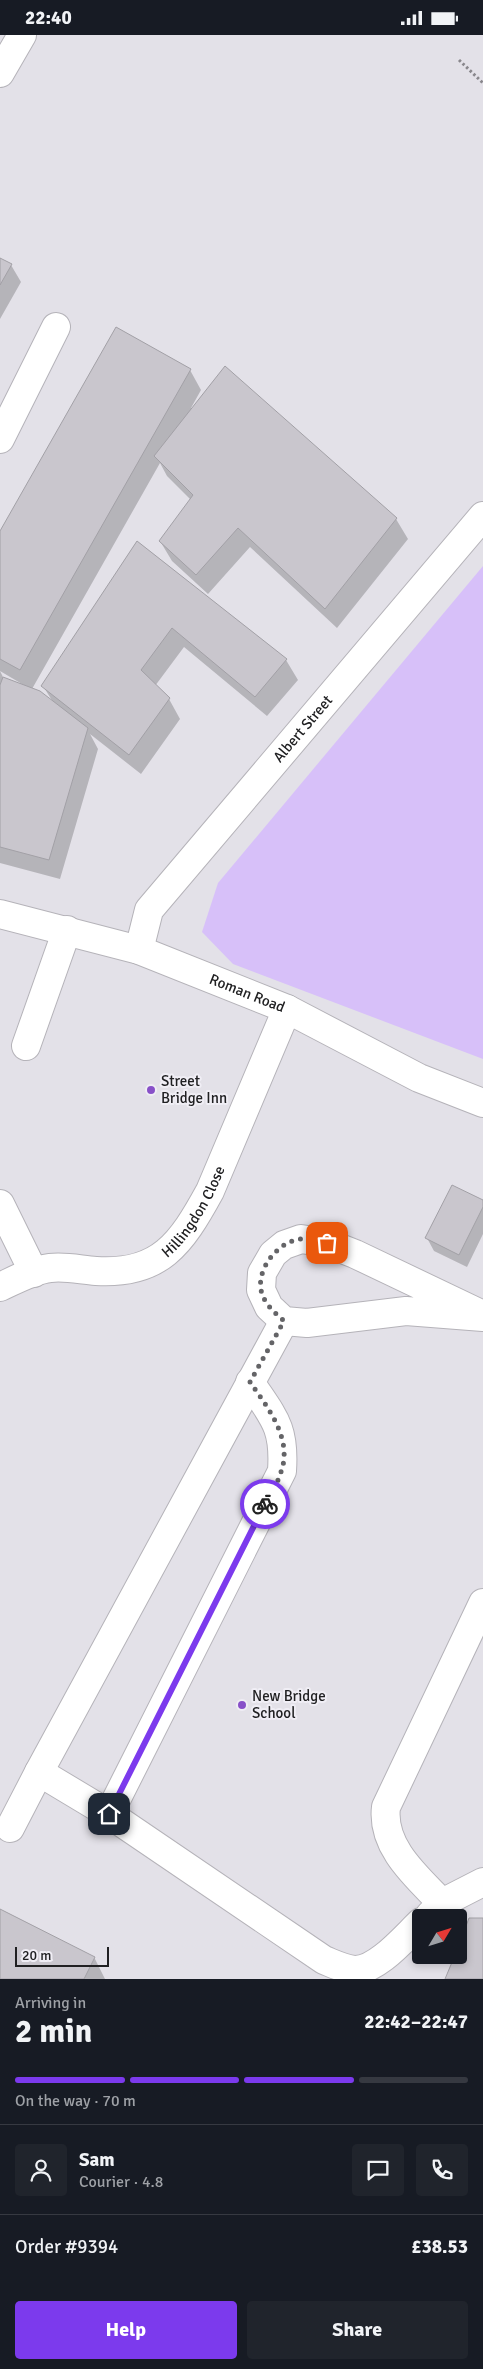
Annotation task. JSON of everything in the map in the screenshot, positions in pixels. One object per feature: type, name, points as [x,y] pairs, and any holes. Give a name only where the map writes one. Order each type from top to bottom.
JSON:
[{"type":"street","points":[[0,73],[22,35]]},
{"type":"street","points":[[0,439],[56,327]]},
{"type":"street","name":"Albert Street","points":[[138,950],[149,910],[483,515]]},
{"type":"street","name":"Roman Road","points":[[0,914],[138,950],[287,1009],[418,1078],[483,1103]]},
{"type":"street","points":[[26,1046],[67,930]]},
{"type":"street","name":"Hillingdon Close","points":[[0,1287],[50,1268],[127,1272],[152,1264],[166,1253],[197,1214],[210,1191],[287,1009]]},
{"type":"street","points":[[0,1204],[34,1273]]},
{"type":"street","points":[[301,1239],[327,1243],[356,1254],[483,1316],[406,1311],[307,1323],[284,1321],[269,1307],[261,1290],[262,1273],[273,1255],[284,1245],[301,1239]]},
{"type":"street","points":[[10,1828],[38,1773],[284,1321]]},
{"type":"street","points":[[109,1814],[282,1471],[284,1445],[276,1421],[250,1382]]},
{"type":"street","points":[[433,1909],[396,1851],[384,1820],[386,1807],[483,1603]]},
{"type":"street","points":[[38,1773],[109,1814],[324,1960],[371,1973],[380,1961],[412,1931]]},
{"type":"street","points":[[436,1909],[483,1883]]},
{"type":"path","points":[[459,60],[483,83]]},
{"type":"shaded area","points":[[483,566],[483,1059],[233,964],[202,932],[218,883]]},
{"type":"building","points":[[0,258],[12,264],[0,285]]},
{"type":"building","points":[[116,327],[191,369],[20,670],[0,659],[0,531]]},
{"type":"building","points":[[225,366],[397,518],[325,609],[238,528],[196,575],[159,541],[193,495],[154,456]]},
{"type":"building","points":[[137,541],[287,659],[255,697],[172,628],[141,670],[170,698],[129,755],[41,686]]},
{"type":"building","points":[[3,677],[40,691],[88,728],[49,860],[0,847],[0,685]]},
{"type":"building","points":[[452,1185],[483,1200],[483,1207],[459,1255],[425,1238]]},
{"type":"building","points":[[0,1909],[95,1957],[84,1979],[0,1979]]},
{"type":"building","points":[[469,1918],[483,1918],[483,1979],[445,1979],[451,1964],[468,1964]]},
{"type":"way so far","points":[[265,1504],[282,1471],[284,1445],[276,1421],[250,1382],[284,1321],[269,1307],[261,1290],[262,1273],[273,1255],[284,1245],[301,1239],[327,1243]]},
{"type":"place","name":"Street Bridge Inn","points":[[151,1090]]},
{"type":"place","name":"New Bridge School","points":[[242,1705]]},
{"type":"route","points":[[109,1814],[265,1504]]}]
